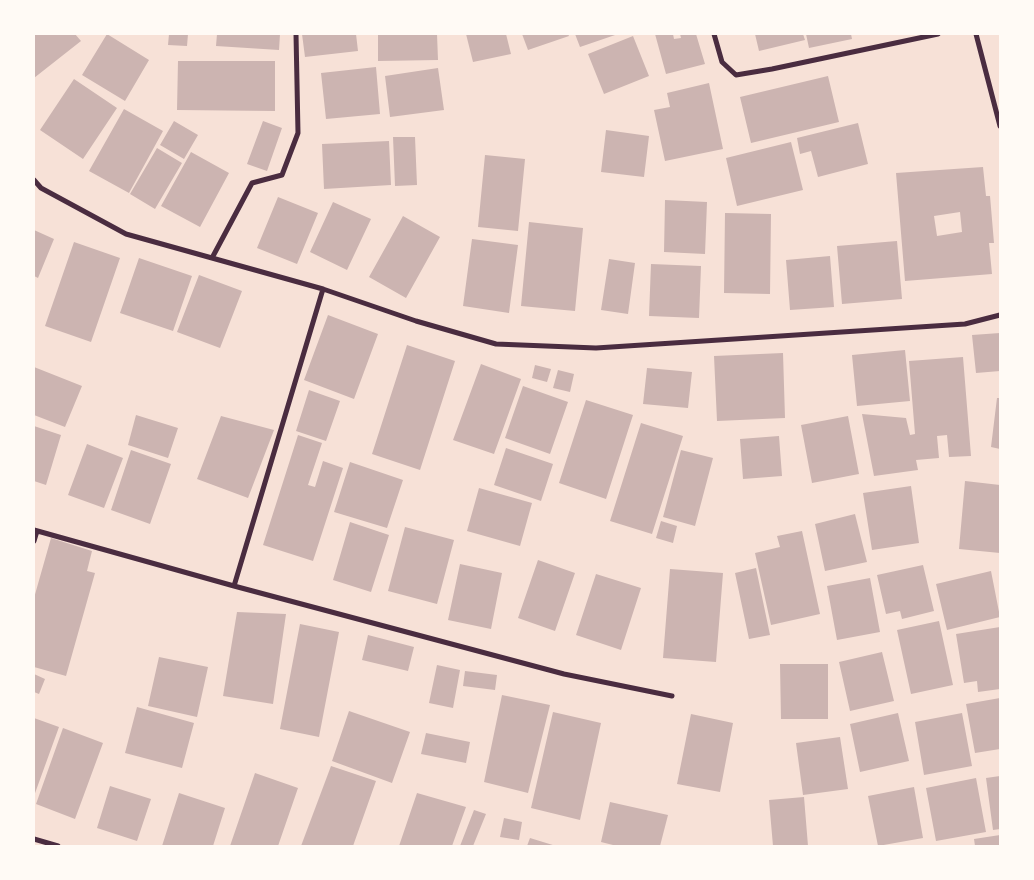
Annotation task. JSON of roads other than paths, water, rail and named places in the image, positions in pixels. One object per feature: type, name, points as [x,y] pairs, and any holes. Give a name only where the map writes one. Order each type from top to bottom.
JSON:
[{"type":"street","points":[[212,258],[252,183],[282,175],[298,133],[296,34]]},
{"type":"street","points":[[714,34],[722,62],[736,75],[938,34]]},
{"type":"street","points":[[976,34],[1000,126]]},
{"type":"street","points":[[34,180],[41,188],[126,234],[323,289],[416,321],[496,344],[596,348],[965,324],[1000,315]]},
{"type":"street","points":[[234,586],[323,289]]},
{"type":"street","points":[[34,541],[35,530],[234,586],[564,674],[672,696]]},
{"type":"street","points":[[34,839],[58,846]]}]
